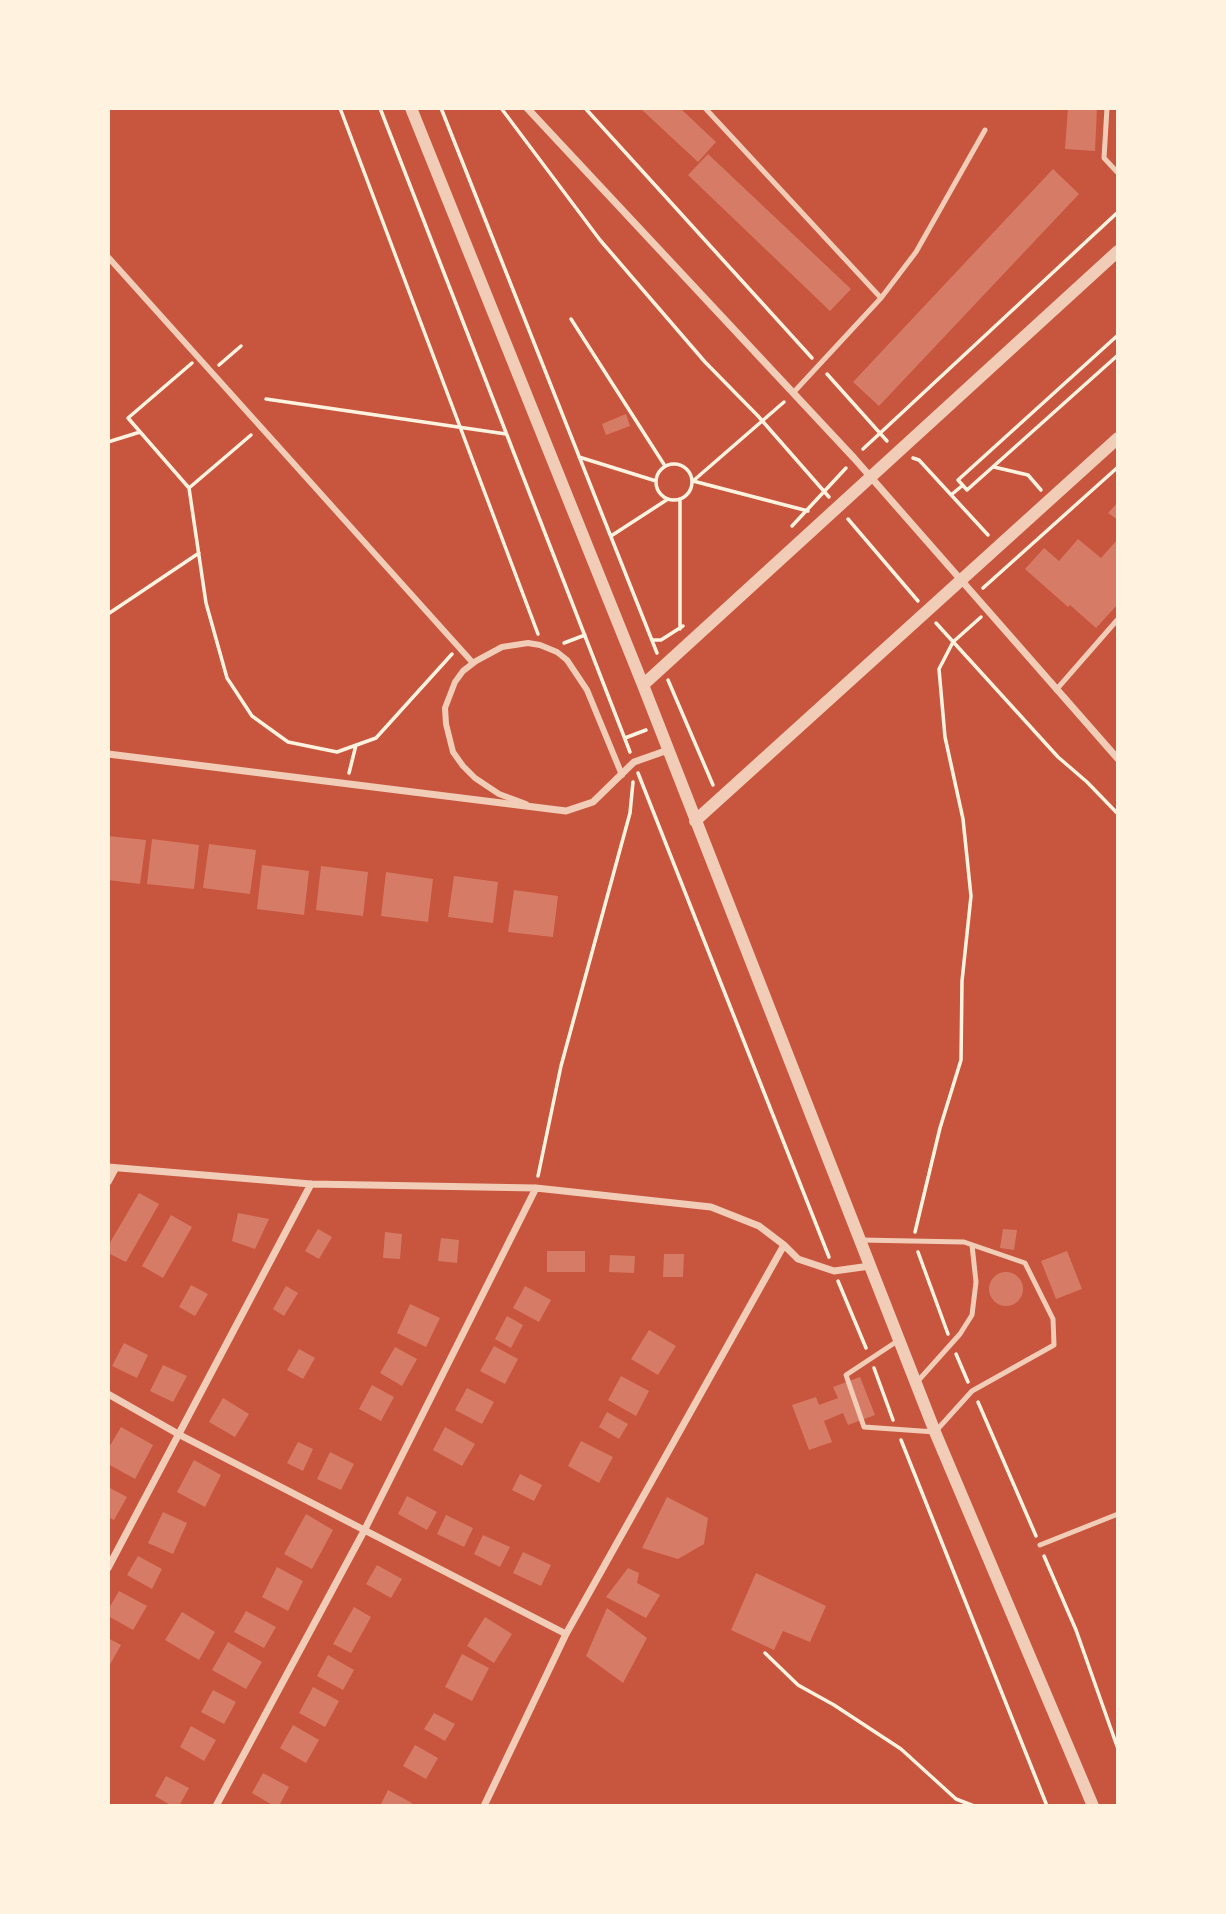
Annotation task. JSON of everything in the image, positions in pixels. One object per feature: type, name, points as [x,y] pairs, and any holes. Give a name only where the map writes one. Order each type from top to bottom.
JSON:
[{"type":"street","points":[[411,108],[643,685],[935,1432],[1093,1805]]},
{"type":"street","points":[[527,108],[854,458],[1118,759]]},
{"type":"street","points":[[643,685],[1118,251]]},
{"type":"street","points":[[108,257],[473,663]]},
{"type":"street","points":[[695,821],[1118,438]]},
{"type":"street","points":[[539,808],[499,794],[475,778],[453,752],[449,738],[445,708],[455,682],[473,663],[502,647],[528,643],[558,652],[567,660],[581,679],[622,775]]},
{"type":"street","points":[[108,754],[565,811],[593,802],[634,762],[668,750]]},
{"type":"street","points":[[108,1182],[112,1168],[311,1184],[536,1188],[711,1207],[759,1226],[798,1259],[834,1271],[870,1266]]},
{"type":"street","points":[[108,1568],[311,1184]]},
{"type":"street","points":[[216,1805],[364,1531],[536,1188]]},
{"type":"street","points":[[484,1805],[566,1634],[784,1245]]},
{"type":"street","points":[[108,1394],[180,1435],[566,1634]]},
{"type":"lane","points":[[705,108],[881,298]]},
{"type":"lane","points":[[1107,108],[1104,158],[1118,173]]},
{"type":"lane","points":[[793,393],[881,298],[916,252],[985,130]]},
{"type":"lane","points":[[1056,690],[1118,619]]},
{"type":"lane","points":[[860,1240],[964,1242],[1025,1263],[1052,1319],[1054,1345],[972,1391],[935,1432],[864,1427],[846,1375],[899,1340]]},
{"type":"lane","points":[[916,1383],[951,1344],[972,1315],[976,1282],[972,1245]]},
{"type":"lane","points":[[1040,1545],[1118,1514]]},
{"type":"path","points":[[340,108],[542,646]]},
{"type":"path","points":[[380,108],[834,1271],[1047,1805]]},
{"type":"path","points":[[441,108],[663,668],[719,800]]},
{"type":"path","points":[[501,108],[600,240],[705,362],[762,421],[927,613],[1058,757],[1118,814]]},
{"type":"path","points":[[585,108],[897,453],[919,460],[988,535]]},
{"type":"path","points":[[790,528],[854,458],[1118,212]]},
{"type":"path","points":[[570,319],[665,466]]},
{"type":"path","points":[[1118,335],[958,480],[962,485],[967,490],[1118,355]]},
{"type":"path","points":[[211,371],[241,346]]},
{"type":"path","points":[[199,358],[128,418],[189,488],[206,603],[227,677],[252,716],[288,742],[337,752],[376,738],[459,646]]},
{"type":"path","points":[[611,536],[668,499],[680,499],[689,492],[693,481],[793,393]]},
{"type":"path","points":[[266,399],[506,434]]},
{"type":"path","points":[[189,488],[260,426]]},
{"type":"path","points":[[108,442],[140,432]]},
{"type":"path","points":[[579,457],[656,481]]},
{"type":"path","points":[[668,499],[659,492],[656,481],[660,470],[665,466],[677,464],[688,469],[693,481]]},
{"type":"path","points":[[993,467],[1028,475],[1064,515]]},
{"type":"path","points":[[972,570],[983,588],[1118,467]]},
{"type":"path","points":[[693,481],[808,511]]},
{"type":"path","points":[[951,496],[962,485]]},
{"type":"path","points":[[680,499],[680,629]]},
{"type":"path","points":[[108,614],[199,553]]},
{"type":"path","points":[[988,611],[953,642],[939,670],[945,737],[963,819],[971,896],[962,981],[961,1060],[940,1128],[914,1239],[951,1344],[1076,1630],[1118,1749]]},
{"type":"path","points":[[652,640],[661,640],[686,624]]},
{"type":"path","points":[[346,784],[356,745]]},
{"type":"path","points":[[536,1188],[561,1066],[630,813],[634,762]]},
{"type":"path","points":[[765,1653],[797,1685],[834,1705],[901,1749],[956,1799],[974,1805]]},
{"type":"building","points":[[640,108],[680,108],[716,142],[698,162]]},
{"type":"building","points":[[1068,108],[1097,108],[1095,151],[1065,149]]},
{"type":"building","points":[[708,154],[851,289],[830,311],[688,175]]},
{"type":"building","points":[[1053,169],[1079,194],[879,406],[853,382]]},
{"type":"building","points":[[626,414],[630,426],[606,435],[602,424]]},
{"type":"building","points":[[1118,502],[1118,520],[1108,513]]},
{"type":"building","points":[[1078,539],[1101,558],[1118,539],[1118,604],[1096,628],[1025,569],[1044,548],[1059,561]]},
{"type":"building","points":[[108,836],[146,840],[140,884],[108,880]]},
{"type":"building","points":[[152,839],[199,845],[194,889],[147,884]]},
{"type":"building","points":[[209,844],[256,850],[250,894],[203,888]]},
{"type":"building","points":[[262,865],[309,871],[304,915],[257,909]]},
{"type":"building","points":[[321,866],[368,872],[363,916],[316,910]]},
{"type":"building","points":[[386,872],[433,879],[428,922],[381,916]]},
{"type":"building","points":[[454,876],[498,882],[493,923],[448,917]]},
{"type":"building","points":[[514,890],[558,896],[553,937],[508,932]]},
{"type":"building","points":[[139,1193],[159,1204],[126,1262],[108,1253],[108,1246]]},
{"type":"building","points":[[238,1213],[269,1219],[255,1249],[232,1241]]},
{"type":"building","points":[[171,1215],[192,1227],[163,1278],[142,1266]]},
{"type":"building","points":[[318,1229],[332,1237],[319,1259],[305,1251]]},
{"type":"building","points":[[1003,1229],[1017,1230],[1014,1250],[1000,1248]]},
{"type":"building","points":[[385,1232],[402,1234],[400,1259],[383,1258]]},
{"type":"building","points":[[441,1238],[459,1240],[457,1263],[438,1261]]},
{"type":"building","points":[[547,1251],[585,1251],[585,1272],[547,1272]]},
{"type":"building","points":[[1067,1251],[1082,1289],[1056,1299],[1041,1261]]},
{"type":"building","points":[[664,1254],[684,1254],[683,1277],[663,1277]]},
{"type":"building","points":[[610,1255],[635,1256],[634,1273],[609,1272]]},
{"type":"building","points":[[1006,1272],[1018,1277],[1023,1289],[1018,1301],[1006,1306],[994,1301],[989,1289],[994,1277]]},
{"type":"building","points":[[191,1285],[208,1294],[195,1316],[179,1307]]},
{"type":"building","points":[[286,1286],[298,1293],[284,1316],[273,1309]]},
{"type":"building","points":[[525,1286],[551,1300],[539,1322],[513,1308]]},
{"type":"building","points":[[410,1304],[440,1318],[426,1347],[397,1333]]},
{"type":"building","points":[[507,1316],[523,1325],[511,1348],[495,1339]]},
{"type":"building","points":[[649,1330],[676,1346],[658,1375],[631,1359]]},
{"type":"building","points":[[124,1343],[148,1355],[137,1378],[112,1366]]},
{"type":"building","points":[[494,1346],[518,1359],[505,1384],[480,1371]]},
{"type":"building","points":[[395,1347],[417,1359],[402,1386],[380,1373]]},
{"type":"building","points":[[299,1349],[315,1358],[303,1379],[287,1370]]},
{"type":"building","points":[[163,1365],[187,1376],[173,1402],[150,1391]]},
{"type":"building","points":[[621,1376],[649,1391],[636,1416],[608,1400]]},
{"type":"building","points":[[860,1377],[875,1415],[848,1425],[843,1413],[824,1421],[832,1442],[809,1450],[792,1405],[816,1397],[819,1405],[838,1398],[833,1387]]},
{"type":"building","points":[[372,1385],[394,1397],[381,1421],[359,1409]]},
{"type":"building","points":[[467,1388],[494,1402],[482,1424],[455,1410]]},
{"type":"building","points":[[223,1398],[249,1414],[235,1437],[209,1422]]},
{"type":"building","points":[[607,1412],[628,1424],[619,1439],[599,1427]]},
{"type":"building","points":[[121,1427],[153,1445],[135,1479],[108,1464],[108,1449]]},
{"type":"building","points":[[445,1427],[475,1444],[462,1466],[433,1450]]},
{"type":"building","points":[[581,1441],[613,1457],[599,1483],[568,1466]]},
{"type":"building","points":[[298,1442],[313,1449],[303,1471],[287,1463]]},
{"type":"building","points":[[330,1452],[354,1464],[341,1490],[317,1479]]},
{"type":"building","points":[[194,1460],[221,1475],[205,1507],[177,1492]]},
{"type":"building","points":[[520,1474],[542,1485],[534,1501],[512,1490]]},
{"type":"building","points":[[108,1487],[127,1497],[114,1520],[108,1517]]},
{"type":"building","points":[[407,1496],[437,1512],[427,1530],[398,1514]]},
{"type":"building","points":[[667,1497],[708,1518],[704,1544],[678,1559],[642,1548]]},
{"type":"building","points":[[163,1512],[187,1523],[173,1554],[148,1543]]},
{"type":"building","points":[[306,1514],[333,1530],[312,1569],[284,1554]]},
{"type":"building","points":[[446,1515],[473,1528],[464,1547],[437,1534]]},
{"type":"building","points":[[483,1535],[510,1547],[500,1567],[474,1554]]},
{"type":"building","points":[[523,1552],[551,1565],[541,1586],[513,1573]]},
{"type":"building","points":[[138,1556],[162,1569],[152,1589],[127,1575]]},
{"type":"building","points":[[377,1565],[402,1579],[391,1598],[366,1584]]},
{"type":"building","points":[[277,1567],[303,1581],[288,1611],[262,1597]]},
{"type":"building","points":[[628,1568],[639,1573],[637,1583],[660,1595],[646,1618],[606,1597]]},
{"type":"building","points":[[756,1573],[826,1606],[810,1642],[783,1631],[774,1650],[731,1630]]},
{"type":"building","points":[[119,1591],[147,1606],[133,1630],[108,1616],[108,1610]]},
{"type":"building","points":[[354,1607],[371,1617],[351,1653],[333,1644]]},
{"type":"building","points":[[607,1608],[647,1638],[623,1683],[586,1656]]},
{"type":"building","points":[[246,1611],[276,1627],[264,1648],[234,1632]]},
{"type":"building","points":[[182,1612],[215,1632],[199,1660],[165,1640]]},
{"type":"building","points":[[485,1617],[512,1634],[494,1663],[467,1646]]},
{"type":"building","points":[[108,1638],[121,1645],[108,1668]]},
{"type":"building","points":[[228,1642],[262,1662],[246,1689],[212,1670]]},
{"type":"building","points":[[462,1654],[489,1668],[472,1701],[445,1687]]},
{"type":"building","points":[[328,1655],[354,1670],[343,1690],[317,1676]]},
{"type":"building","points":[[313,1687],[339,1701],[325,1727],[299,1713]]},
{"type":"building","points":[[213,1690],[236,1702],[224,1724],[201,1712]]},
{"type":"building","points":[[434,1713],[455,1724],[445,1741],[424,1729]]},
{"type":"building","points":[[293,1725],[319,1740],[306,1763],[280,1748]]},
{"type":"building","points":[[191,1726],[216,1740],[204,1761],[180,1747]]},
{"type":"building","points":[[415,1745],[438,1758],[426,1779],[403,1766]]},
{"type":"building","points":[[263,1773],[289,1787],[279,1806],[274,1806],[252,1793]]},
{"type":"building","points":[[166,1776],[189,1788],[179,1806],[172,1806],[155,1796]]},
{"type":"building","points":[[388,1790],[412,1803],[410,1806],[380,1806]]}]
